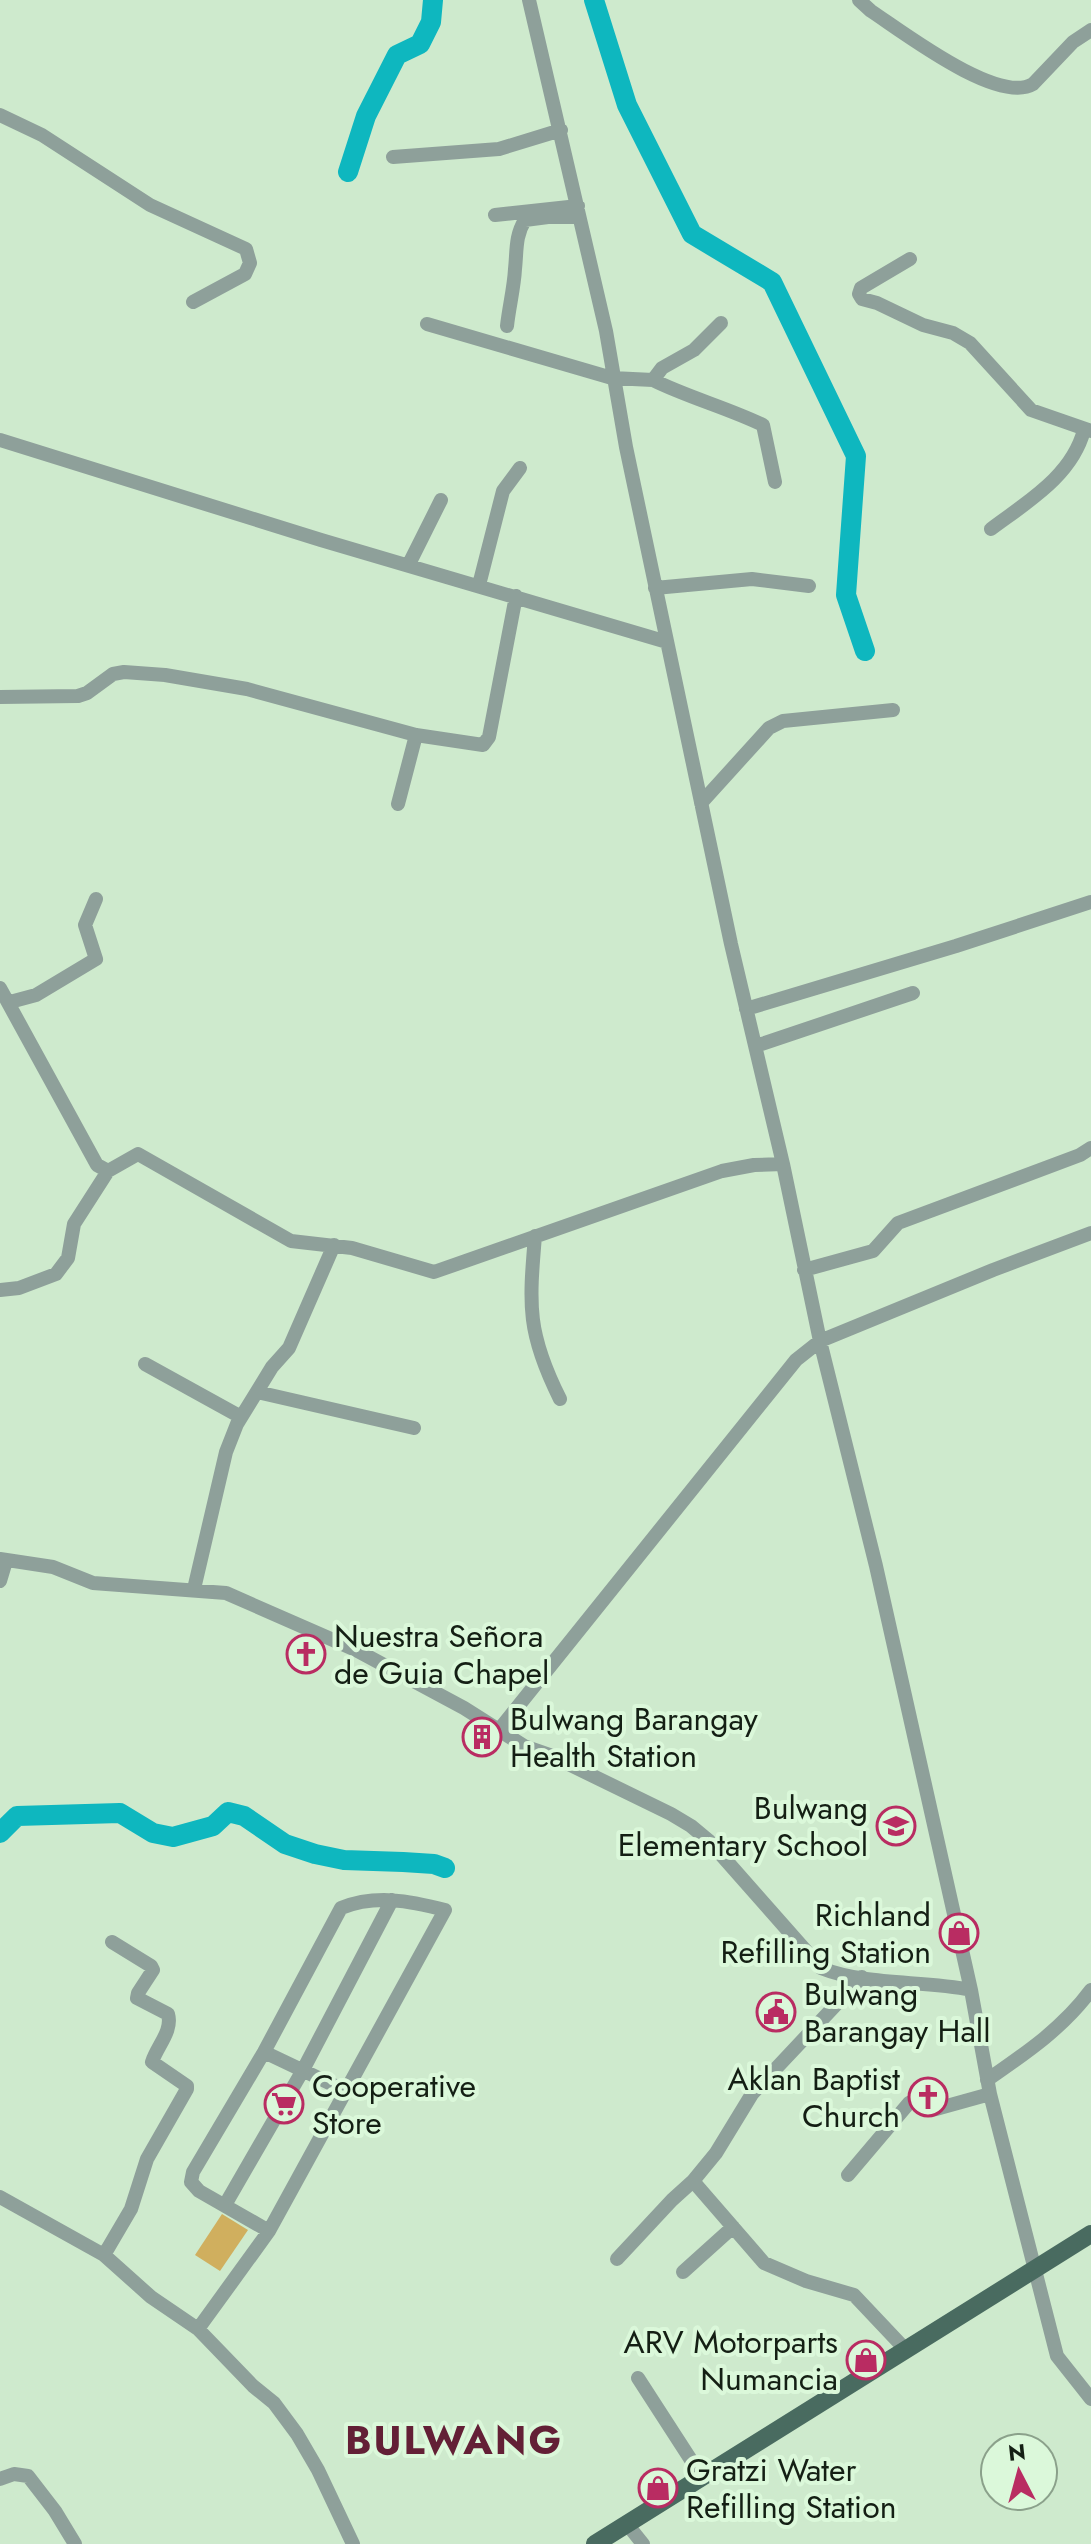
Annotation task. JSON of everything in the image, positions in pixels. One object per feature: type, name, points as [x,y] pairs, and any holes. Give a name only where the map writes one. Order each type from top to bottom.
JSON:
[{"type":"main road","points":[[595,2544],[1091,2234]]},
{"type":"street","points":[[529,0],[606,331],[612,378],[655,588],[746,1009],[820,1341],[876,1566],[971,1990],[989,2087],[1057,2356],[1091,2399]]},
{"type":"street","points":[[859,0],[871,11],[979,79],[1007,88],[1025,88],[1033,84],[1073,42],[1091,30]]},
{"type":"street","points":[[0,115],[42,135],[150,205],[246,249],[250,263],[245,274],[193,302]]},
{"type":"street","points":[[393,157],[488,151],[561,130]]},
{"type":"street","points":[[495,215],[578,211]]},
{"type":"street","points":[[507,326],[515,246],[525,220],[578,211]]},
{"type":"street","points":[[910,259],[861,288],[859,294],[862,299],[923,325],[953,333],[970,343],[1031,410],[1087,430],[1075,454],[1053,480],[991,529]]},
{"type":"street","points":[[653,380],[662,368],[694,350],[721,323]]},
{"type":"street","points":[[427,324],[612,378],[653,380],[763,425],[775,482]]},
{"type":"street","points":[[0,440],[321,540],[667,642]]},
{"type":"street","points":[[479,585],[503,491],[520,468]]},
{"type":"street","points":[[409,564],[441,500]]},
{"type":"street","points":[[655,588],[752,579],[809,586]]},
{"type":"street","points":[[0,697],[78,696],[113,674],[141,673],[247,689],[416,735],[477,746],[486,742],[516,596]]},
{"type":"street","points":[[701,803],[769,728],[783,721],[893,710]]},
{"type":"street","points":[[398,804],[416,735]]},
{"type":"street","points":[[10,1002],[36,995],[96,959],[85,925],[96,899]]},
{"type":"street","points":[[746,1009],[1091,902]]},
{"type":"street","points":[[0,988],[97,1165],[108,1171]]},
{"type":"street","points":[[756,1046],[913,993]]},
{"type":"street","points":[[804,1270],[873,1251],[898,1223],[1080,1155],[1091,1148]]},
{"type":"street","points":[[0,1290],[19,1288],[56,1274],[68,1258],[74,1224],[108,1171],[138,1154],[291,1241],[334,1245],[434,1272],[722,1171],[783,1164]]},
{"type":"street","points":[[499,1730],[776,1381],[796,1360],[820,1341],[1091,1233]]},
{"type":"street","points":[[535,1236],[530,1298],[532,1326],[543,1365],[560,1399]]},
{"type":"street","points":[[194,1589],[226,1452],[241,1417],[272,1367],[289,1348],[334,1245]]},
{"type":"street","points":[[145,1364],[241,1417]]},
{"type":"street","points":[[257,1392],[414,1428]]},
{"type":"street","points":[[0,1581],[3,1560],[53,1567],[93,1583],[226,1593],[356,1650],[524,1746],[550,1755],[691,1826],[719,1853],[821,1968],[838,1975],[943,1984],[971,1990]]},
{"type":"street","points":[[225,2205],[303,2070],[392,1900]]},
{"type":"street","points":[[198,2329],[269,2231],[445,1910],[392,1900],[359,1901],[341,1908],[264,2052],[193,2172],[191,2182],[199,2191],[269,2231]]},
{"type":"street","points":[[104,2255],[131,2209],[147,2159],[187,2089],[152,2062],[170,2027],[168,2014],[137,1998],[153,1970],[112,1942]]},
{"type":"street","points":[[617,2259],[716,2153],[752,2094],[862,1977]]},
{"type":"street","points":[[848,2175],[909,2103],[913,2101],[929,2110],[936,2109],[989,2087],[1050,2036],[1091,1990]]},
{"type":"street","points":[[264,2052],[346,2091]]},
{"type":"street","points":[[693,2181],[764,2263],[806,2281],[854,2295],[905,2349]]},
{"type":"street","points":[[0,2197],[104,2255],[151,2297],[198,2329],[253,2386],[274,2403],[318,2470],[353,2544]]},
{"type":"street","points":[[683,2272],[733,2227]]},
{"type":"street","points":[[638,2378],[702,2477]]},
{"type":"street","points":[[0,2479],[14,2474],[28,2476],[75,2544]]},
{"type":"street","points":[[627,2524],[643,2544]]},
{"type":"shaded area","points":[[222,2214],[248,2230],[220,2271],[195,2255]]},
{"type":"waterway","points":[[348,172],[366,116],[397,55],[420,44],[431,22],[433,0]]},
{"type":"waterway","points":[[594,0],[627,105],[692,234],[772,282],[856,456],[846,595],[865,651]]},
{"type":"waterway","points":[[0,1833],[17,1816],[120,1813],[153,1833],[173,1837],[213,1826],[228,1812],[244,1816],[285,1844],[315,1854],[344,1860],[434,1864],[445,1868]]},
{"type":"place","name":"Nuestra Señora de Guia Chapel","points":[[306,1654]]},
{"type":"place","name":"Bulwang Barangay Health Station","points":[[482,1737]]},
{"type":"place","name":"Bulwang Elementary School","points":[[896,1826]]},
{"type":"place","name":"Richland Refilling Station","points":[[959,1933]]},
{"type":"place","name":"Bulwang Barangay Hall","points":[[776,2012]]},
{"type":"place","name":"Aklan Baptist Church","points":[[928,2097]]},
{"type":"place","name":"Cooperative Store","points":[[284,2104]]},
{"type":"place","name":"ARV Motorparts Numancia","points":[[866,2360]]},
{"type":"place","name":"Gratzi Water Refilling Station","points":[[658,2488]]},
{"type":"district","name":"BULWANG","points":[[454,2440]]}]
